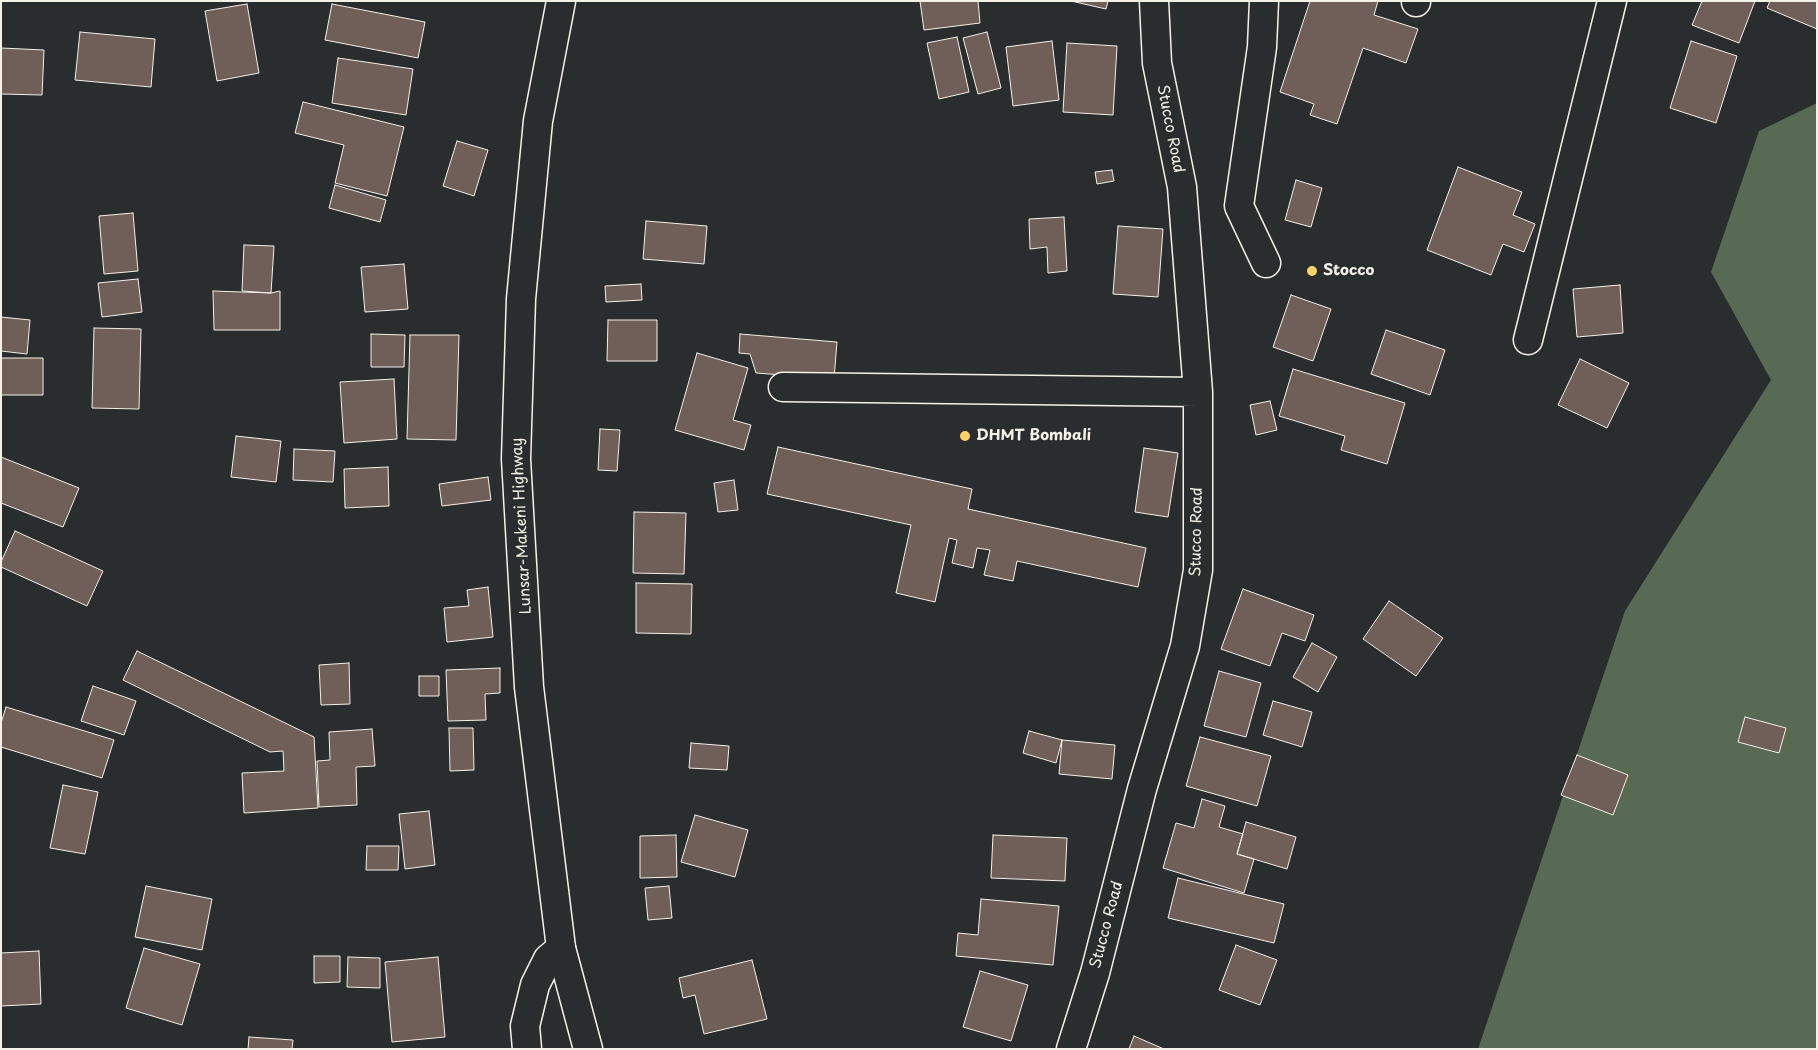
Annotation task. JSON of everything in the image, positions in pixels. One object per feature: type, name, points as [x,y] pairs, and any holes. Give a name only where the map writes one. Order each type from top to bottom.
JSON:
[{"type":"street","name":"Lunsar-Makeni Highway","points":[[561,1],[537,131],[521,299],[516,459],[530,687],[560,948],[588,1049]]},
{"type":"street","name":"Stucco Road","points":[[1071,1049],[1095,973],[1142,789],[1185,646],[1198,570],[1198,392],[1182,188],[1157,63],[1154,1]]},
{"type":"street","points":[[1264,1],[1262,47],[1238,206],[1266,263]]},
{"type":"street","points":[[1528,340],[1612,1]]},
{"type":"street","points":[[783,387],[1198,392]]},
{"type":"street","points":[[527,1049],[525,1026],[535,984],[548,959],[560,948]]},
{"type":"green space","points":[[1817,103],[1817,1049],[1478,1049],[1625,611],[1771,380],[1711,272],[1759,131]]},
{"type":"building","points":[[920,1],[978,1],[980,23],[924,30]]},
{"type":"building","points":[[1071,1],[1108,1],[1106,9]]},
{"type":"building","points":[[1310,1],[1378,1],[1374,15],[1418,29],[1406,63],[1363,48],[1337,124],[1310,115],[1314,104],[1280,92]]},
{"type":"building","points":[[1702,1],[1755,1],[1739,43],[1692,25]]},
{"type":"building","points":[[1770,1],[1817,1],[1817,29],[1767,8]]},
{"type":"building","points":[[247,4],[259,73],[217,81],[205,11]]},
{"type":"building","points":[[332,4],[425,22],[418,58],[325,40]]},
{"type":"building","points":[[80,32],[155,39],[151,87],[75,80]]},
{"type":"building","points":[[987,32],[1001,88],[978,94],[963,38]]},
{"type":"building","points":[[957,37],[969,92],[939,99],[927,43]]},
{"type":"building","points":[[1052,41],[1059,100],[1013,106],[1006,47]]},
{"type":"building","points":[[1691,41],[1737,56],[1716,123],[1670,108]]},
{"type":"building","points":[[1067,43],[1117,46],[1113,115],[1063,112]]},
{"type":"building","points":[[1,48],[44,50],[42,95],[1,94]]},
{"type":"building","points":[[338,58],[413,69],[406,115],[332,103]]},
{"type":"building","points":[[303,102],[404,127],[387,196],[335,183],[344,145],[295,133]]},
{"type":"building","points":[[457,141],[488,150],[474,196],[443,186]]},
{"type":"building","points":[[1458,167],[1522,192],[1513,215],[1535,224],[1524,252],[1503,244],[1491,275],[1427,250]]},
{"type":"building","points":[[1112,170],[1114,181],[1097,184],[1095,172]]},
{"type":"building","points":[[1296,180],[1322,188],[1311,227],[1285,220]]},
{"type":"building","points":[[335,185],[386,200],[380,222],[329,208]]},
{"type":"building","points":[[133,213],[138,271],[104,274],[99,216]]},
{"type":"building","points":[[1064,217],[1067,271],[1048,273],[1047,247],[1030,249],[1029,219]]},
{"type":"building","points":[[646,221],[707,226],[704,264],[643,259]]},
{"type":"building","points":[[1118,226],[1163,229],[1158,297],[1113,294]]},
{"type":"building","points":[[244,245],[274,246],[271,293],[242,291]]},
{"type":"building","points":[[404,264],[408,309],[365,312],[361,267]]},
{"type":"building","points":[[138,279],[142,312],[102,317],[98,283]]},
{"type":"building","points":[[641,284],[642,300],[606,302],[605,286]]},
{"type":"building","points":[[1620,285],[1623,333],[1577,337],[1573,289]]},
{"type":"building","points":[[213,291],[271,293],[280,291],[280,330],[214,330]]},
{"type":"building","points":[[1291,295],[1331,309],[1313,361],[1273,347]]},
{"type":"building","points":[[1,317],[30,320],[27,354],[1,351]]},
{"type":"building","points":[[608,320],[657,320],[657,361],[607,361]]},
{"type":"building","points":[[94,328],[141,329],[139,409],[92,408]]},
{"type":"building","points":[[1386,330],[1445,350],[1430,395],[1371,374]]},
{"type":"building","points":[[371,334],[405,335],[404,367],[371,367]]},
{"type":"building","points":[[740,334],[837,342],[834,379],[756,373],[750,354],[739,353]]},
{"type":"building","points":[[410,335],[459,335],[456,440],[407,439]]},
{"type":"building","points":[[697,353],[748,368],[733,420],[751,425],[744,450],[675,430]]},
{"type":"building","points":[[1,358],[43,358],[43,395],[1,395]]},
{"type":"building","points":[[1580,359],[1629,383],[1607,428],[1558,405]]},
{"type":"building","points":[[1293,369],[1405,403],[1387,464],[1341,450],[1345,436],[1279,416]]},
{"type":"building","points":[[394,379],[397,439],[344,443],[340,382]]},
{"type":"building","points":[[1270,401],[1277,430],[1256,435],[1250,405]]},
{"type":"building","points":[[600,429],[620,430],[617,471],[598,470]]},
{"type":"building","points":[[236,436],[281,441],[276,482],[231,477]]},
{"type":"building","points":[[778,447],[972,489],[968,509],[1146,548],[1138,587],[1017,561],[1013,581],[984,575],[990,550],[977,548],[973,568],[952,563],[957,540],[949,538],[935,602],[896,593],[911,525],[767,494]]},
{"type":"building","points":[[1144,448],[1178,453],[1168,517],[1135,512]]},
{"type":"building","points":[[294,449],[335,451],[333,482],[293,480]]},
{"type":"building","points":[[1,457],[79,488],[63,527],[1,503]]},
{"type":"building","points":[[388,467],[389,506],[345,508],[344,469]]},
{"type":"building","points":[[488,477],[491,500],[442,506],[439,484]]},
{"type":"building","points":[[734,480],[738,510],[718,512],[714,483]]},
{"type":"building","points":[[634,512],[686,513],[684,574],[633,573]]},
{"type":"building","points":[[15,531],[103,571],[87,606],[1,567],[1,562]]},
{"type":"building","points":[[636,583],[692,584],[691,634],[636,633]]},
{"type":"building","points":[[488,587],[493,637],[447,642],[444,608],[469,606],[467,590]]},
{"type":"building","points":[[1243,589],[1314,615],[1305,641],[1282,633],[1270,666],[1221,649]]},
{"type":"building","points":[[1389,601],[1443,638],[1416,676],[1363,639]]},
{"type":"building","points":[[1312,643],[1337,657],[1318,692],[1293,677]]},
{"type":"building","points":[[137,651],[314,737],[318,808],[244,813],[242,773],[284,771],[283,751],[270,752],[123,680]]},
{"type":"building","points":[[349,663],[350,704],[321,705],[319,665]]},
{"type":"building","points":[[500,668],[500,693],[485,694],[486,720],[448,721],[446,670]]},
{"type":"building","points":[[1219,671],[1261,683],[1246,737],[1204,726]]},
{"type":"building","points":[[419,676],[439,676],[439,696],[419,696]]},
{"type":"building","points":[[93,686],[136,701],[124,735],[81,721]]},
{"type":"building","points":[[1273,701],[1312,712],[1302,747],[1263,735]]},
{"type":"building","points":[[6,707],[114,740],[102,778],[1,747],[1,723]]},
{"type":"building","points":[[1745,717],[1786,728],[1779,753],[1738,742]]},
{"type":"building","points":[[449,728],[473,728],[474,770],[450,771]]},
{"type":"building","points":[[372,729],[375,766],[356,767],[357,805],[319,807],[317,761],[330,760],[329,732]]},
{"type":"building","points":[[1029,731],[1062,740],[1056,763],[1023,753]]},
{"type":"building","points":[[1200,737],[1271,756],[1257,806],[1186,786]]},
{"type":"building","points":[[1062,740],[1115,745],[1112,779],[1059,774]]},
{"type":"building","points":[[691,743],[729,746],[727,770],[689,768]]},
{"type":"building","points":[[1577,755],[1628,775],[1613,815],[1561,795]]},
{"type":"building","points":[[63,785],[98,792],[85,854],[50,848]]},
{"type":"building","points":[[1202,799],[1225,806],[1219,827],[1243,834],[1237,854],[1254,859],[1244,893],[1163,868],[1176,823],[1194,828]]},
{"type":"building","points":[[429,811],[435,865],[405,869],[399,814]]},
{"type":"building","points":[[695,815],[748,830],[735,877],[681,862]]},
{"type":"building","points":[[1246,822],[1296,837],[1287,869],[1237,854]]},
{"type":"building","points":[[676,835],[677,877],[640,878],[640,836]]},
{"type":"building","points":[[993,835],[1067,838],[1065,881],[991,878]]},
{"type":"building","points":[[367,846],[399,846],[398,870],[366,870]]},
{"type":"building","points":[[1178,878],[1284,904],[1274,943],[1168,918]]},
{"type":"building","points":[[146,886],[212,899],[202,950],[135,937]]},
{"type":"building","points":[[669,886],[672,918],[648,920],[645,888]]},
{"type":"building","points":[[981,899],[1059,906],[1053,965],[956,956],[958,933],[978,935]]},
{"type":"building","points":[[1236,945],[1277,960],[1260,1005],[1219,990]]},
{"type":"building","points":[[144,948],[200,964],[182,1025],[126,1008]]},
{"type":"building","points":[[39,951],[41,1004],[1,1006],[1,953]]},
{"type":"building","points":[[314,956],[340,956],[340,982],[314,983]]},
{"type":"building","points":[[348,957],[380,958],[380,988],[347,987]]},
{"type":"building","points":[[438,957],[445,1037],[392,1042],[385,962]]},
{"type":"building","points":[[752,960],[767,1019],[704,1034],[695,995],[683,998],[679,978]]},
{"type":"building","points":[[980,971],[1028,985],[1011,1041],[963,1027]]},
{"type":"building","points":[[1134,1036],[1164,1049],[1129,1049]]},
{"type":"building","points":[[249,1037],[293,1040],[292,1049],[248,1049]]},
{"type":"place","name":"Stocco","points":[[1312,271]]},
{"type":"place","name":"DHMT Bombali","points":[[965,436]]}]
